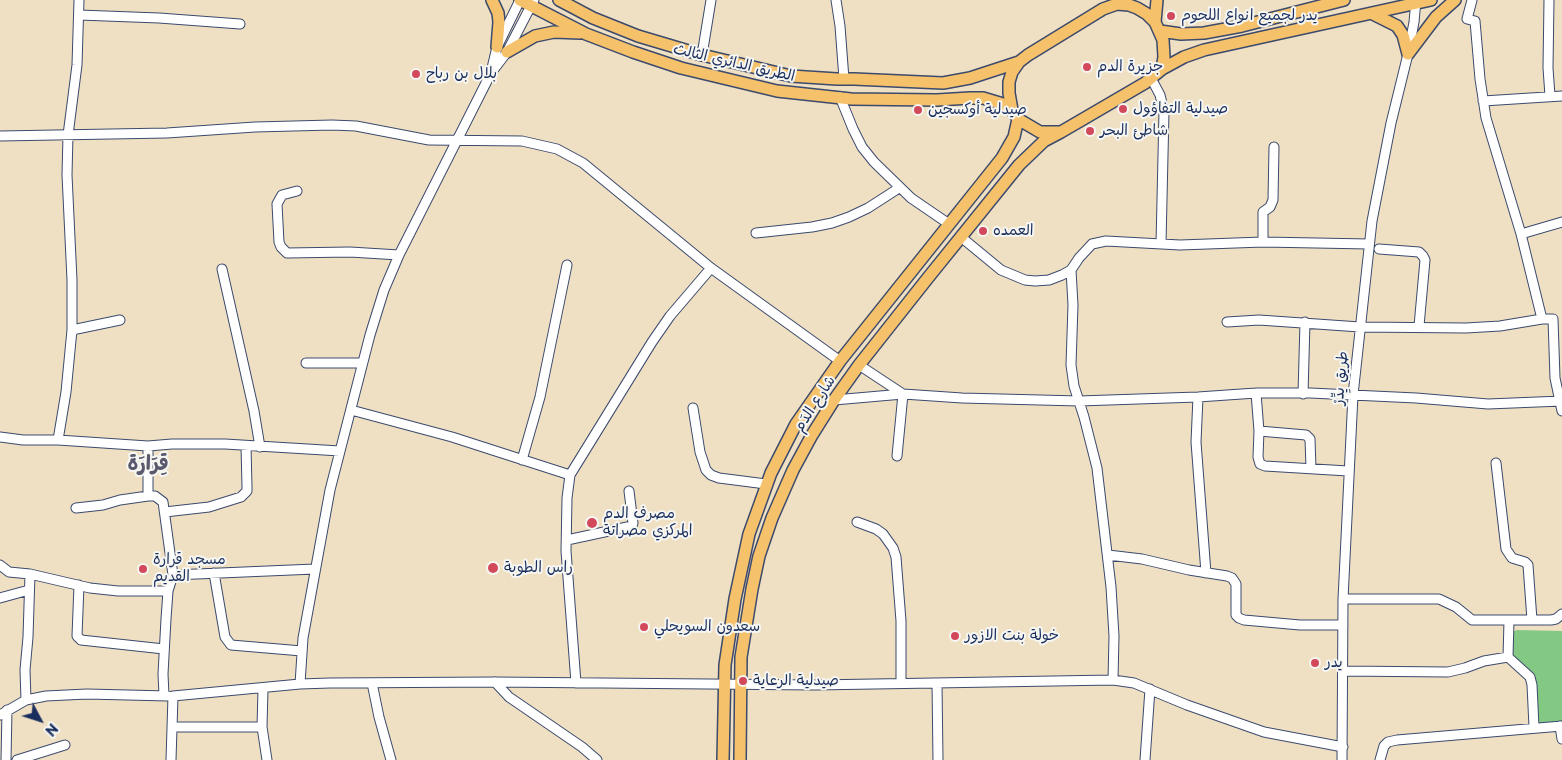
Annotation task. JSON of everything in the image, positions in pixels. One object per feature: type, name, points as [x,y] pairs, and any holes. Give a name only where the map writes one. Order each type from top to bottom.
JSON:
[{"type":"main road","points":[[492,0],[498,13],[502,49],[535,36],[554,32],[586,34]]},
{"type":"main road","name":"الطريق الدائري الثالث","points":[[520,0],[533,3],[586,34],[681,68],[778,91],[851,99],[928,100],[976,98],[1003,104],[1040,132],[1061,132]]},
{"type":"main road","name":"الطريق الدائري الثالث","points":[[558,0],[594,18],[638,36],[702,55],[791,76],[943,83],[970,78],[1019,62],[1103,9],[1119,2]]},
{"type":"main road","points":[[576,0],[594,18]]},
{"type":"main road","points":[[1157,0],[1157,26],[1164,49],[1162,69]]},
{"type":"main road","points":[[1119,2],[1137,8],[1147,14],[1157,26],[1181,34],[1204,34],[1344,0]]},
{"type":"main road","points":[[1162,69],[1184,57],[1204,50],[1430,0]]},
{"type":"main road","points":[[1408,54],[1436,17],[1455,0]]},
{"type":"main road","points":[[1372,14],[1397,26],[1403,35],[1408,54]]},
{"type":"main road","points":[[634,52],[638,36]]},
{"type":"main road","points":[[1015,114],[1009,93],[1009,82],[1012,72],[1019,62]]},
{"type":"main road","name":"شارع الدَم","points":[[740,760],[741,657],[752,589],[772,518],[793,470],[812,435],[859,365],[1019,165],[1044,142],[1151,78],[1162,69]]},
{"type":"main road","name":"شارع الدَم","points":[[723,760],[726,655],[738,578],[749,534],[766,484],[796,424],[840,361],[1002,158],[1014,137],[1015,114]]},
{"type":"street","points":[[58,440],[66,392],[72,330],[72,280],[67,175],[68,135],[77,65],[79,0]]},
{"type":"street","points":[[300,684],[302,651],[314,569],[330,490],[362,363],[384,290],[399,255],[491,73],[520,0]]},
{"type":"street","points":[[702,55],[711,0]]},
{"type":"street","points":[[836,0],[844,79]]},
{"type":"street","points":[[1472,0],[1467,19],[1475,21],[1483,101],[1493,144],[1521,234],[1542,319]]},
{"type":"street","points":[[1549,0],[1548,68],[1550,96]]},
{"type":"street","name":"طريق يِدِّرْ","points":[[1342,760],[1343,599],[1353,395],[1369,244],[1377,190],[1408,54],[1416,2]]},
{"type":"street","points":[[502,49],[533,3]]},
{"type":"street","points":[[79,15],[240,24]]},
{"type":"street","points":[[1151,78],[1160,95],[1164,111],[1160,244]]},
{"type":"street","points":[[1483,101],[1562,96]]},
{"type":"street","points":[[840,97],[862,147],[899,188],[949,224]]},
{"type":"street","points":[[0,136],[166,133],[255,127],[332,125],[356,126],[418,138],[522,141],[540,144],[566,152],[583,163],[710,268],[840,361]]},
{"type":"street","points":[[1263,242],[1263,212],[1270,207],[1273,200],[1274,147]]},
{"type":"street","points":[[756,233],[832,223],[868,208],[899,188]]},
{"type":"street","points":[[297,191],[282,195],[276,204],[279,242],[287,253],[350,252],[399,255]]},
{"type":"street","points":[[1521,234],[1562,222]]},
{"type":"street","points":[[962,238],[1001,270],[1025,280],[1048,280],[1062,275],[1071,270],[1084,251],[1092,244],[1118,240],[1160,244],[1263,242],[1369,244]]},
{"type":"street","points":[[1379,249],[1419,252],[1423,256],[1425,260],[1418,326]]},
{"type":"street","points":[[522,460],[540,397],[567,265]]},
{"type":"street","points":[[576,683],[566,540],[567,498],[570,475],[652,342],[710,268]]},
{"type":"street","points":[[222,269],[254,411],[260,447]]},
{"type":"street","points":[[1071,270],[1073,312],[1071,365],[1097,468],[1108,555],[1114,636],[1113,680]]},
{"type":"street","points":[[1227,322],[1259,320],[1360,327],[1418,326],[1466,328],[1491,327],[1558,318],[1554,359],[1562,411]]},
{"type":"street","points":[[72,330],[120,320]]},
{"type":"street","points":[[1303,394],[1305,322]]},
{"type":"street","points":[[306,363],[362,363]]},
{"type":"street","points":[[859,365],[902,394]]},
{"type":"street","points":[[834,400],[902,394],[962,398],[1079,401],[1256,393],[1353,395],[1488,404],[1561,401]]},
{"type":"street","points":[[1256,393],[1259,431],[1258,458],[1260,464],[1265,466],[1348,471]]},
{"type":"street","points":[[896,456],[902,394]]},
{"type":"street","points":[[1198,397],[1196,442],[1206,572]]},
{"type":"street","points":[[693,408],[700,452],[706,470],[718,478],[766,484]]},
{"type":"street","points":[[351,410],[452,437],[570,475]]},
{"type":"street","points":[[1259,431],[1306,435],[1310,439],[1311,468]]},
{"type":"street","points":[[0,437],[23,440],[58,440],[148,446],[204,444],[340,451]]},
{"type":"street","points":[[148,446],[148,496]]},
{"type":"street","points":[[166,512],[209,507],[242,496],[247,491],[246,446]]},
{"type":"street","points":[[1496,463],[1506,549],[1512,558],[1525,562],[1528,565],[1532,620]]},
{"type":"street","points":[[566,540],[632,526],[629,492]]},
{"type":"street","points":[[76,508],[148,496],[155,496],[165,506],[173,575],[168,591],[163,674],[169,696],[172,727],[171,760]]},
{"type":"street","points":[[857,522],[876,529],[883,534],[893,548],[896,557],[901,621],[901,683]]},
{"type":"street","points":[[1108,555],[1142,559],[1227,576],[1235,581],[1236,584],[1236,615],[1239,618],[1300,626],[1343,625]]},
{"type":"street","points":[[0,565],[9,572],[30,574],[90,588],[118,591],[168,591]]},
{"type":"street","points":[[173,575],[314,569]]},
{"type":"street","points":[[214,573],[225,637],[231,645],[302,651]]},
{"type":"street","points":[[26,700],[25,670],[30,574]]},
{"type":"street","points":[[79,585],[77,636],[81,640],[164,648]]},
{"type":"street","points":[[0,598],[29,590]]},
{"type":"street","points":[[1343,599],[1439,599],[1453,605],[1472,620],[1556,619],[1562,614]]},
{"type":"street","points":[[1509,621],[1508,657],[1530,677],[1534,727]]},
{"type":"street","points":[[1343,670],[1448,672],[1484,661],[1508,657]]},
{"type":"street","points":[[4,756],[4,712],[26,700],[46,696],[132,694],[169,696],[263,689],[300,684],[496,682],[815,685],[1113,680],[1150,689],[1241,725],[1264,732],[1343,747]]},
{"type":"street","points":[[496,682],[509,697],[582,747],[596,760]]},
{"type":"street","points":[[372,683],[391,760]]},
{"type":"street","points":[[937,683],[938,760]]},
{"type":"street","points":[[263,689],[262,728],[267,760]]},
{"type":"street","points":[[1145,760],[1150,689]]},
{"type":"street","points":[[1380,760],[1384,746],[1391,741],[1561,726],[1562,739]]},
{"type":"street","points":[[172,727],[262,728]]},
{"type":"street","points":[[17,760],[65,745]]},
{"type":"street","points":[[582,747],[584,760]]},
{"type":"green space","points":[[1517,630],[1562,631],[1562,725],[1538,724],[1536,721],[1533,684],[1512,657],[1512,632]]},
{"type":"place","name":"يدر لجميع انواع اللحوم","points":[[1171,16]]},
{"type":"place","name":"جزيرة الدم","points":[[1087,67]]},
{"type":"place","name":"بلال بن رباح","points":[[416,74]]},
{"type":"place","name":"صيدلية التفاؤول","points":[[1123,109]]},
{"type":"place","name":"صيدلية أوكسجين","points":[[918,110]]},
{"type":"place","name":"شاطئ البحر","points":[[1090,131]]},
{"type":"place","name":"العمده","points":[[983,231]]},
{"type":"place","name":"مصرف الدم المركزي مصراتة","points":[[592,523]]},
{"type":"place","name":"راس الطوبة","points":[[493,568]]},
{"type":"place","name":"مسجد قرارة القديم","points":[[143,569]]},
{"type":"place","name":"سعدون السويحلي","points":[[644,627]]},
{"type":"place","name":"خولة بنت الازور","points":[[955,636]]},
{"type":"place","name":"يدر","points":[[1315,663]]},
{"type":"place","name":"صيدلية الرعاية","points":[[743,681]]},
{"type":"district","name":"قِرَارَة","points":[[148,464]]}]
